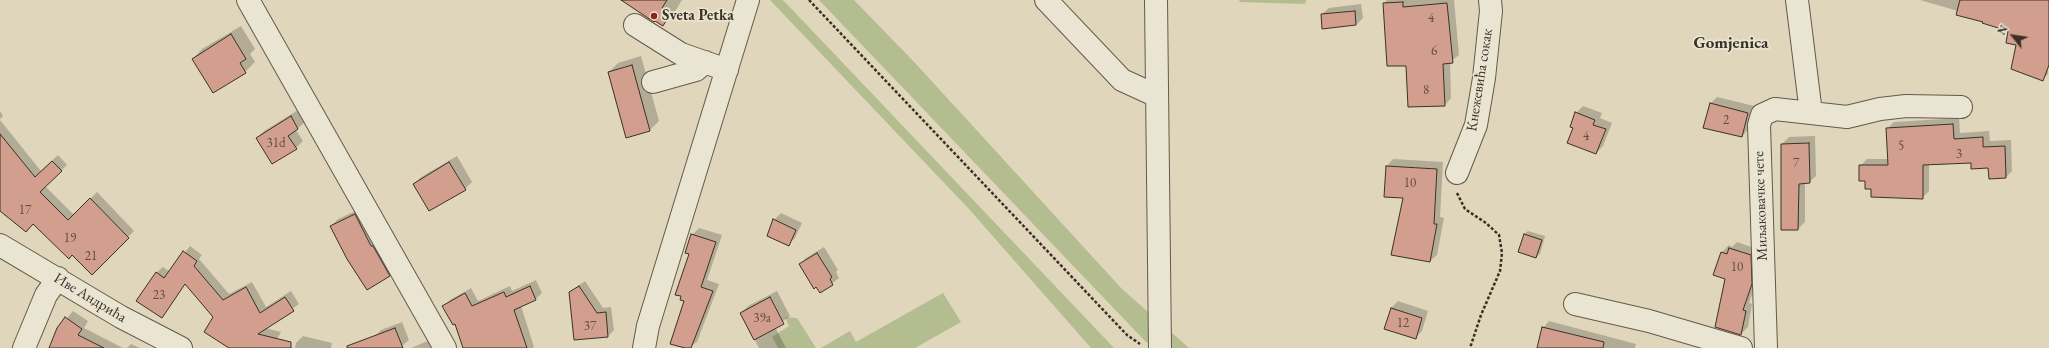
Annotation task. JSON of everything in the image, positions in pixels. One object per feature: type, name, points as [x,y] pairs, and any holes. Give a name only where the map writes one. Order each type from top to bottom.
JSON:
[{"type":"street","points":[[248,0],[445,348]]},
{"type":"street","points":[[644,348],[648,326],[748,0]]},
{"type":"street","points":[[1046,0],[1122,80],[1157,96]]},
{"type":"street","points":[[1150,347],[1157,96],[1156,0]]},
{"type":"street","name":"Кнежевића сокак","points":[[1457,173],[1476,125],[1484,78],[1491,11],[1490,0]]},
{"type":"street","points":[[1797,0],[1811,113]]},
{"type":"street","points":[[635,25],[681,54],[727,70]]},
{"type":"street","points":[[653,82],[696,70],[705,62]]},
{"type":"street","name":"Миљаковачке чете","points":[[1766,348],[1760,120],[1767,111],[1775,109],[1791,109],[1811,113],[1847,116],[1880,109],[1906,106],[1961,108]]},
{"type":"street","name":"Иве Андрића","points":[[0,245],[58,278],[121,317],[181,348]]},
{"type":"street","points":[[24,348],[46,294],[58,278]]},
{"type":"street","points":[[1574,304],[1650,320],[1741,348]]},
{"type":"path","points":[[809,0],[1127,335],[1150,347]]},
{"type":"path","points":[[1457,173],[1455,185],[1458,198],[1465,209],[1486,223],[1499,235],[1502,253],[1500,272],[1481,315],[1470,348]]},
{"type":"green space","points":[[770,0],[783,0],[1114,348],[1091,348],[969,209]]},
{"type":"green space","points":[[819,0],[854,0],[916,64],[1122,289],[1189,348],[1170,348],[1146,342]]},
{"type":"green space","points":[[1239,0],[1306,0],[1305,4],[1240,2]]},
{"type":"green space","points":[[943,293],[961,322],[915,348],[821,348],[850,331],[856,342]]},
{"type":"green space","points":[[785,317],[797,318],[816,348],[778,348],[772,337],[789,326]]},
{"type":"building","name":"Sveta Petka","points":[[621,0],[667,0],[662,8],[671,12],[663,26],[655,21],[654,22]]},
{"type":"building","points":[[1960,0],[2049,0],[2049,65],[2043,81],[2011,69],[2016,45],[2006,43],[2008,31],[1982,23],[1983,22],[1956,15]]},
{"type":"building","points":[[1403,2],[1403,7],[1447,3],[1453,63],[1443,64],[1445,106],[1408,107],[1406,66],[1387,66],[1383,3]]},
{"type":"building","points":[[1355,11],[1356,25],[1322,29],[1321,14]]},
{"type":"building","points":[[231,34],[246,59],[240,63],[246,73],[213,93],[192,59]]},
{"type":"building","points":[[632,65],[650,131],[626,138],[608,72]]},
{"type":"building","points":[[1710,103],[1748,113],[1742,137],[1703,128]]},
{"type":"building","points":[[1575,112],[1595,120],[1593,125],[1606,129],[1596,154],[1567,143],[1573,128],[1570,127]]},
{"type":"building","points":[[291,116],[298,129],[288,136],[297,149],[272,164],[256,138]]},
{"type":"building","points":[[1953,124],[1954,139],[1983,137],[1983,147],[2005,146],[2006,178],[1989,179],[1988,168],[1971,169],[1971,163],[1923,165],[1923,199],[1871,197],[1871,189],[1865,189],[1865,181],[1859,181],[1859,165],[1888,165],[1886,128]]},
{"type":"building","points":[[0,134],[35,177],[52,161],[62,171],[40,192],[68,220],[90,198],[129,238],[92,275],[72,255],[69,259],[33,224],[26,232],[0,211]]},
{"type":"building","points":[[1809,143],[1810,183],[1799,184],[1798,230],[1781,230],[1781,144]]},
{"type":"building","points":[[449,162],[466,190],[429,211],[413,184]]},
{"type":"building","points":[[1386,166],[1437,169],[1434,224],[1437,224],[1430,262],[1391,255],[1403,198],[1384,197]]},
{"type":"building","points":[[355,214],[371,246],[373,246],[390,276],[367,290],[347,259],[330,226]]},
{"type":"building","points":[[773,219],[796,230],[789,246],[767,236]]},
{"type":"building","points":[[691,234],[716,242],[701,287],[713,291],[691,348],[685,348],[670,344],[684,301],[680,300],[681,296],[675,295],[689,254],[685,253]]},
{"type":"building","points":[[1524,234],[1542,240],[1536,258],[1518,252]]},
{"type":"building","points":[[1729,248],[1751,255],[1752,284],[1743,310],[1746,311],[1741,335],[1715,327],[1725,279],[1713,275],[1721,252],[1727,254]]},
{"type":"building","points":[[183,251],[197,261],[194,266],[223,300],[246,287],[260,313],[285,297],[294,311],[258,334],[291,342],[291,348],[229,348],[204,332],[213,317],[185,284],[162,318],[136,301],[156,272],[164,278]]},
{"type":"building","points":[[817,253],[832,277],[830,279],[833,285],[820,293],[816,287],[814,289],[799,264]]},
{"type":"building","points":[[530,286],[536,300],[514,310],[527,348],[463,348],[455,324],[453,325],[442,306],[465,293],[472,306],[504,292],[506,297]]},
{"type":"building","points":[[579,286],[597,313],[606,312],[608,337],[574,340],[569,292]]},
{"type":"building","points":[[770,297],[784,324],[754,340],[740,313]]},
{"type":"building","points":[[1391,308],[1422,318],[1416,339],[1384,329]]},
{"type":"building","points":[[65,317],[82,329],[78,335],[104,348],[49,348],[57,328]]},
{"type":"building","points":[[1542,327],[1604,342],[1603,348],[1537,348]]},
{"type":"building","points":[[395,328],[403,348],[347,348],[347,346]]},
{"type":"place","name":"Sveta Petka","points":[[654,16]]},
{"type":"district","name":"Gomjenica","points":[[1731,43]]}]
